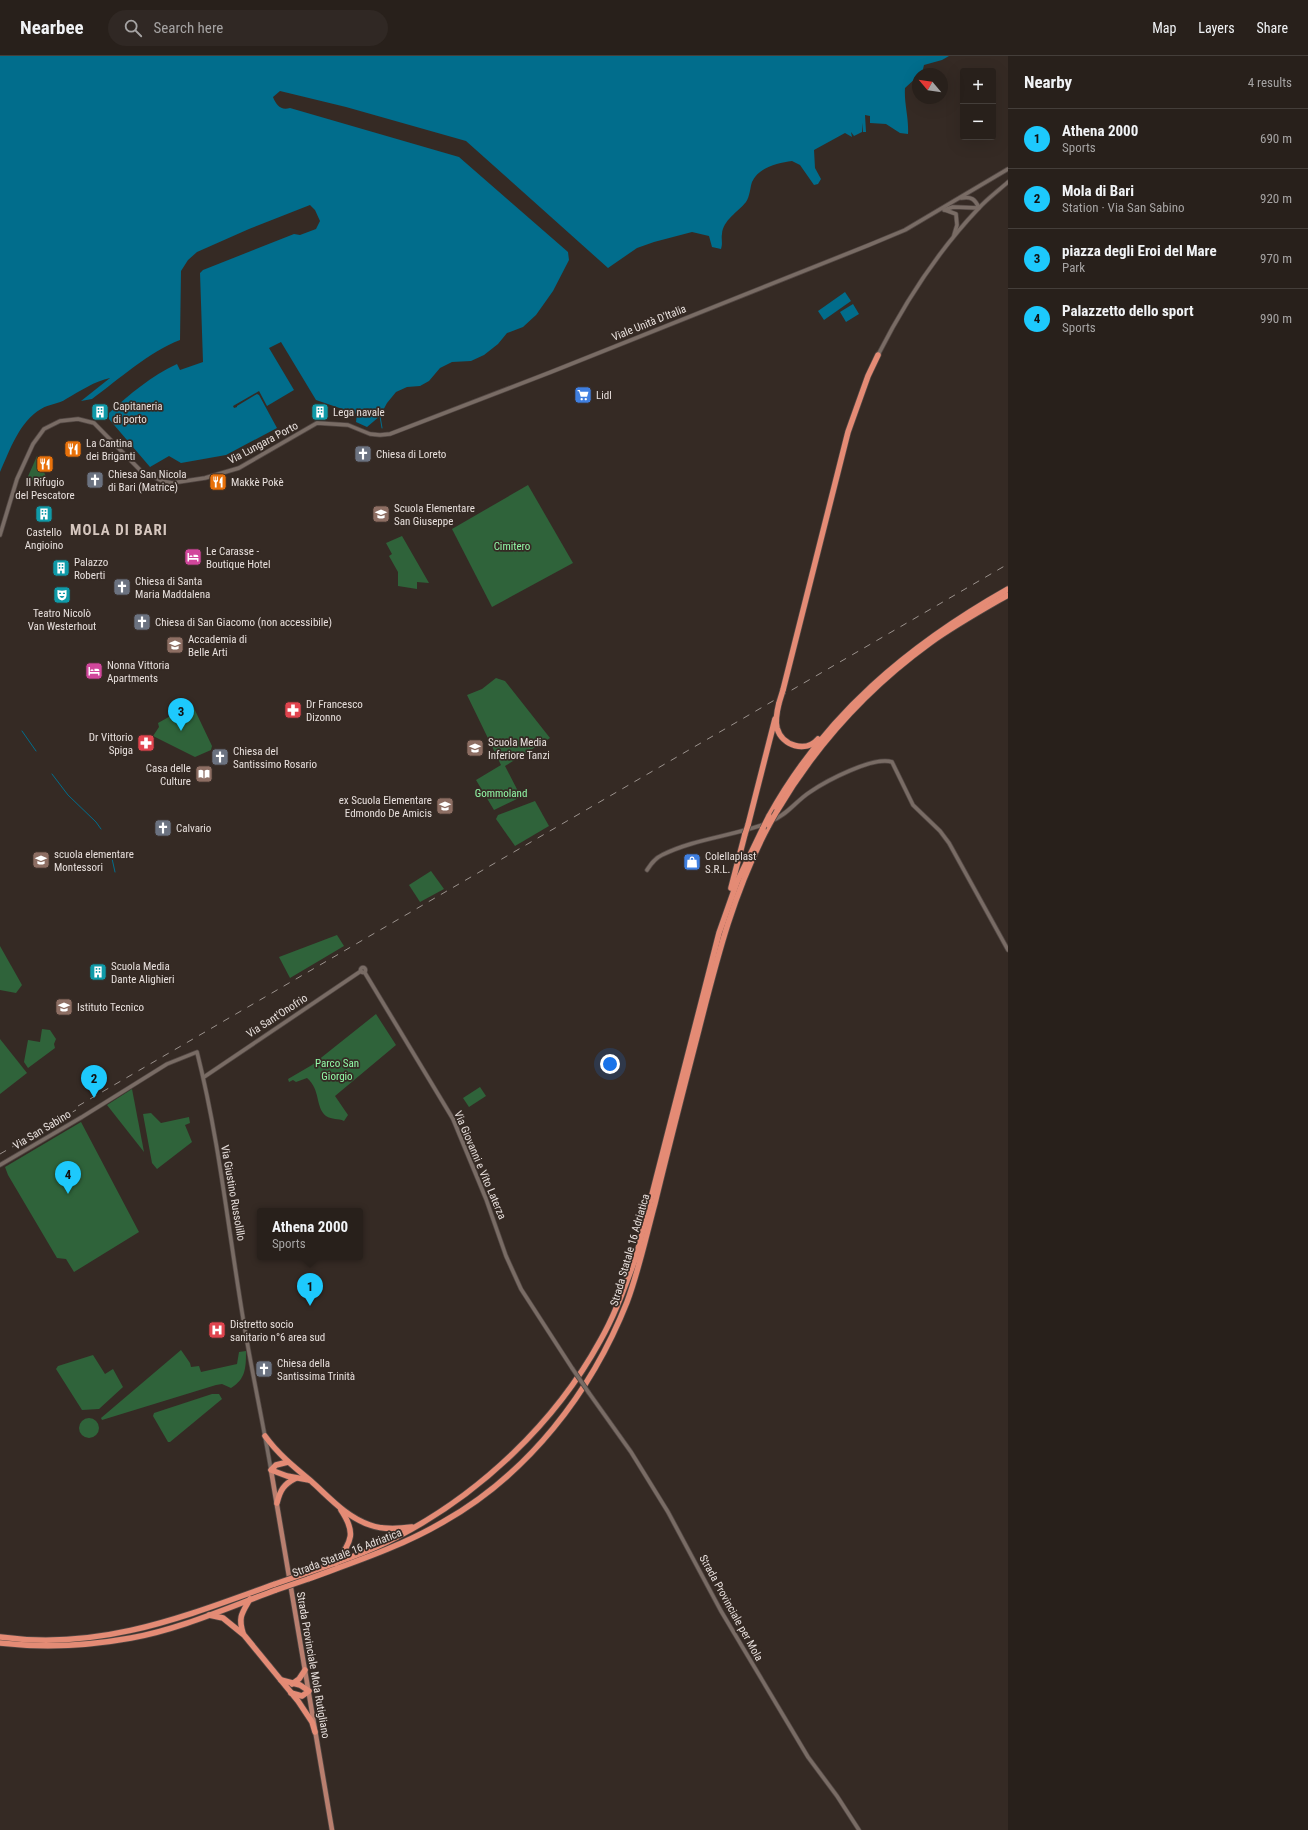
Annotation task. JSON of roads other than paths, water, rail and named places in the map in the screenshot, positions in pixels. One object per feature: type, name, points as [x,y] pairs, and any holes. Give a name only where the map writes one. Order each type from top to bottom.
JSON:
[{"type":"highway","points":[[725,914],[743,833],[748,825],[848,432],[868,376],[878,355]]},
{"type":"highway","name":"Strada Statale 16 Adriatica","points":[[306,1576],[375,1548],[414,1527],[464,1494],[495,1469],[521,1444],[546,1418],[572,1387],[600,1341],[621,1297],[636,1257],[725,914],[739,877],[769,816],[784,791],[809,756],[835,724],[865,692],[884,674],[927,639],[1008,589]]},
{"type":"highway","name":"Strada Statale 16 Adriatica","points":[[0,1638],[22,1640],[80,1639],[132,1632],[275,1587],[402,1543],[459,1512],[504,1479],[519,1465],[549,1433],[586,1384],[606,1347],[630,1294],[725,930],[749,865],[769,825],[810,762],[835,730],[887,678],[936,639],[1008,594]]},
{"type":"highway","points":[[779,703],[776,724],[782,738],[789,744],[806,746],[814,744],[848,705],[865,692]]},
{"type":"highway","points":[[265,1436],[273,1448],[288,1462],[340,1508],[362,1522],[381,1528],[414,1527]]},
{"type":"highway","points":[[288,1462],[282,1462],[271,1470],[296,1478],[310,1480]]},
{"type":"highway","points":[[277,1503],[283,1487],[287,1482],[296,1478]]},
{"type":"highway","points":[[336,1563],[348,1545],[351,1533],[349,1522],[340,1508]]},
{"type":"highway","name":"Strada Statale 16 Adriatica","points":[[0,1643],[24,1646],[54,1646],[88,1644],[132,1638],[208,1615],[250,1599],[275,1587]]},
{"type":"highway","points":[[244,1635],[240,1619],[250,1599]]},
{"type":"highway","points":[[208,1615],[223,1618],[244,1635],[306,1712],[315,1732]]},
{"type":"highway","points":[[292,1684],[299,1679],[305,1670]]},
{"type":"highway","points":[[280,1680],[305,1687],[309,1690],[302,1696],[290,1693]]},
{"type":"main road","name":"Strada Provinciale Mola Rutigliano","points":[[271,1470],[332,1830]]},
{"type":"street","points":[[930,215],[1008,169]]},
{"type":"street","points":[[878,355],[893,325],[921,282],[954,236],[979,208],[1008,182]]},
{"type":"street","points":[[958,198],[968,197],[974,199],[979,208]]},
{"type":"street","points":[[930,215],[953,207],[979,208]]},
{"type":"street","points":[[944,210],[952,211],[956,214],[957,218],[954,236]]},
{"type":"street","name":"Viale Unità D'Italia","points":[[370,434],[390,434],[419,424],[869,245],[905,230],[930,215]]},
{"type":"street","name":"Via Lungara Porto","points":[[0,535],[17,479],[33,444],[44,429],[60,421],[78,419],[94,423],[141,471],[162,481],[172,483],[186,482],[239,468],[318,423],[348,425],[370,434]]},
{"type":"street","points":[[647,870],[653,861],[661,855],[698,843],[743,833],[781,818],[810,792],[854,769],[879,762],[892,762],[914,805],[940,831],[949,844],[1008,950]]},
{"type":"street","name":"Via Sant'Onofrio","points":[[204,1077],[363,972]]},
{"type":"street","name":"Via Giovanni e Vito Laterza","points":[[363,972],[453,1119],[486,1199],[506,1256],[521,1289],[589,1393]]},
{"type":"street","name":"Via Giustino Russolillo","points":[[197,1052],[204,1077],[232,1237],[246,1338]]},
{"type":"street","name":"Via San Sabino","points":[[0,1166],[167,1064],[197,1052]]},
{"type":"street","name":"Strada Provinciale Mola Rutigliano","points":[[246,1338],[271,1470]]},
{"type":"street","name":"Strada Provinciale per Mola","points":[[589,1393],[631,1452],[668,1512],[721,1611],[808,1758],[859,1830]]},
{"type":"water","points":[[0,56],[949,56],[942,60],[924,65],[923,68],[912,68],[912,82],[905,88],[908,134],[900,133],[886,124],[870,123],[870,116],[865,115],[866,132],[863,132],[862,123],[862,132],[854,136],[851,132],[852,137],[845,133],[814,150],[815,168],[821,179],[818,184],[814,185],[800,165],[792,161],[769,167],[759,173],[752,182],[746,202],[725,224],[722,234],[721,249],[712,247],[709,236],[692,232],[637,248],[608,268],[466,141],[346,107],[280,91],[273,97],[277,105],[281,108],[290,108],[459,157],[568,252],[569,260],[553,291],[536,315],[523,327],[507,333],[498,344],[484,355],[471,361],[452,362],[440,368],[429,381],[420,386],[407,387],[396,392],[387,403],[380,416],[367,427],[356,422],[357,414],[316,400],[281,342],[269,348],[294,390],[267,406],[259,391],[233,406],[234,408],[237,407],[257,394],[259,395],[277,428],[226,455],[181,463],[169,456],[150,467],[109,419],[109,413],[141,386],[167,369],[177,364],[180,370],[203,362],[200,273],[203,270],[294,234],[300,235],[316,229],[320,221],[315,210],[310,205],[249,229],[197,252],[188,260],[181,271],[180,340],[146,358],[92,399],[81,401],[110,378],[93,384],[63,401],[41,409],[27,421],[21,429],[0,472]]},
{"type":"water","points":[[845,292],[851,301],[824,320],[818,311]]},
{"type":"water","points":[[853,304],[859,314],[846,322],[840,312]]},
{"type":"waterway","points":[[380,416],[382,428]]},
{"type":"waterway","points":[[22,731],[36,751]]},
{"type":"waterway","points":[[52,774],[68,795],[96,822],[101,829]]},
{"type":"waterway","points":[[111,854],[115,872]]},
{"type":"railway","points":[[78,1106],[1008,564]]},
{"type":"railway","points":[[0,1154],[76,1110]]},
{"type":"place","name":"Lidl","points":[[583,395]]},
{"type":"place","name":"Capitaneria di porto","points":[[100,412]]},
{"type":"place","name":"Lega navale","points":[[320,412]]},
{"type":"place","name":"La Cantina dei Briganti","points":[[73,449]]},
{"type":"place","name":"Chiesa di Loreto","points":[[363,454]]},
{"type":"place","name":"Il Rifugio del Pescatore","points":[[45,464]]},
{"type":"place","name":"Chiesa San Nicola di Bari (Matrice)","points":[[95,480]]},
{"type":"place","name":"Makkè Pokè","points":[[218,482]]},
{"type":"place","name":"Castello Angioino","points":[[44,514]]},
{"type":"place","name":"Scuola Elementare San Giuseppe","points":[[381,514]]},
{"type":"place","name":"Le Carasse - Boutique Hotel","points":[[193,557]]},
{"type":"place","name":"Palazzo Roberti","points":[[61,568]]},
{"type":"place","name":"Chiesa di Santa Maria Maddalena","points":[[122,587]]},
{"type":"place","name":"Teatro Nicolò Van Westerhout","points":[[62,595]]},
{"type":"place","name":"Chiesa di San Giacomo (non accessibile)","points":[[142,622]]},
{"type":"place","name":"Accademia di Belle Arti","points":[[175,645]]},
{"type":"place","name":"Nonna Vittoria Apartments","points":[[94,671]]},
{"type":"place","name":"Dr Francesco Dizonno","points":[[293,710]]},
{"type":"place","name":"piazza degli Eroi del Mare","points":[[181,731]]},
{"type":"place","name":"Dr Vittorio Spiga","points":[[146,743]]},
{"type":"place","name":"Scuola Media Inferiore Tanzi","points":[[475,748]]},
{"type":"place","name":"Chiesa del Santissimo Rosario","points":[[220,757]]},
{"type":"place","name":"Casa delle Culture","points":[[204,774]]},
{"type":"place","name":"ex Scuola Elementare Edmondo De Amicis","points":[[445,806]]},
{"type":"place","name":"Calvario","points":[[163,828]]},
{"type":"place","name":"scuola elementare Montessori","points":[[41,860]]},
{"type":"place","name":"Colellaplast S.R.L.","points":[[692,862]]},
{"type":"place","name":"Scuola Media Dante Alighieri","points":[[98,972]]},
{"type":"place","name":"Istituto Tecnico","points":[[64,1007]]},
{"type":"place","name":"Mola di Bari","points":[[94,1098]]},
{"type":"place","name":"Palazzetto dello sport","points":[[68,1194]]},
{"type":"place","name":"Athena 2000","points":[[310,1306]]},
{"type":"place","name":"Distretto socio sanitario n°6 area sud","points":[[217,1330]]},
{"type":"place","name":"Chiesa della Santissima Trinità","points":[[264,1369]]},
{"type":"district","name":"MOLA DI BARI","points":[[119,530]]},
{"type":"park label","name":"Cimitero","points":[[512,546]]},
{"type":"park label","name":"Gommoland","points":[[501,793]]},
{"type":"park label","name":"Parco San Giorgio","points":[[337,1069]]}]
